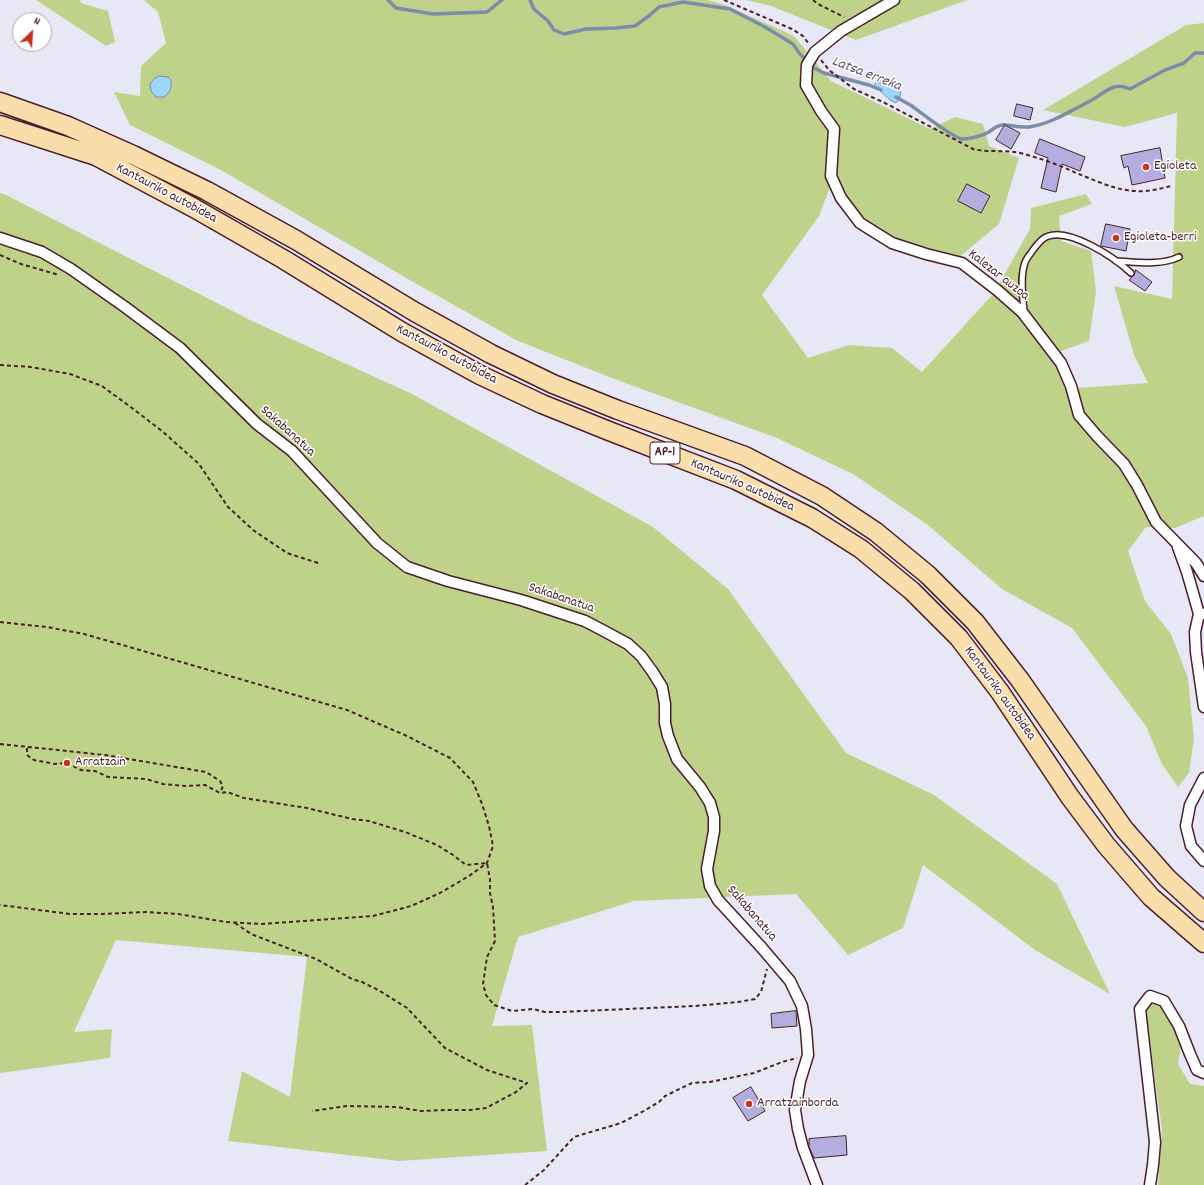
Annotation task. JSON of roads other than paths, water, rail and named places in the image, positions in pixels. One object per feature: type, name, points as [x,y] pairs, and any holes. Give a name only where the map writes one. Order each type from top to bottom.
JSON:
[{"type":"highway","name":"Kantauriko autobidea","points":[[0,102],[68,126],[133,155],[207,191],[296,240],[415,312],[491,354],[553,384],[618,410],[745,456],[822,496],[876,532],[922,570],[975,622],[1020,680],[1124,828],[1167,878],[1204,912]]},
{"type":"highway","name":"Kantauriko autobidea","points":[[0,124],[96,156],[194,208],[283,259],[402,332],[480,375],[557,410],[736,480],[812,518],[862,549],[912,591],[959,638],[1000,692],[1070,797],[1106,845],[1151,897],[1204,943]]},
{"type":"street","name":"Kalezar auzoa","points":[[894,0],[841,31],[814,54],[807,65],[806,86],[820,111],[834,129],[831,176],[841,198],[860,223],[892,243],[926,254],[962,263],[997,290],[1024,315],[1060,363],[1071,386],[1079,415],[1124,464],[1137,485],[1156,522],[1196,563],[1204,576]]},
{"type":"street","name":"Sakabanatua","points":[[0,238],[42,252],[71,269],[180,348],[257,424],[292,451],[377,543],[407,567],[462,585],[520,600],[585,621],[628,644],[641,656],[662,687],[665,704],[665,723],[668,736],[677,759],[700,787],[710,803],[714,817],[714,831],[707,869],[710,886],[718,900],[790,981],[802,1006],[808,1055],[800,1081],[795,1110],[803,1148],[818,1185]]},
{"type":"street","name":"Kalezar auzoa","points":[[1176,542],[1201,614],[1195,632],[1196,652],[1204,707]]},
{"type":"street","points":[[1204,778],[1190,805],[1186,826],[1191,846],[1204,861]]},
{"type":"street","points":[[1150,1185],[1155,1142],[1140,1009],[1150,996],[1164,1001],[1179,1026],[1197,1070],[1204,1073]]},
{"type":"lane","points":[[1024,315],[1024,266],[1027,258],[1039,242],[1046,237],[1055,234],[1071,237],[1087,243],[1102,251],[1131,273]]},
{"type":"lane","points":[[1116,261],[1155,263],[1173,260],[1179,257]]},
{"type":"water","points":[[159,76],[168,77],[171,80],[170,90],[164,97],[156,97],[151,91],[150,84]]},
{"type":"water","points":[[876,82],[892,84],[901,92],[896,103],[890,100],[875,86]]},
{"type":"waterway","name":"Latsa erreka","points":[[388,0],[396,8],[433,14],[487,12],[502,0]]},
{"type":"waterway","name":"Latsa erreka","points":[[530,0],[534,9],[548,21],[554,30],[564,34],[586,29],[635,26],[659,7],[683,2],[730,9],[765,27],[793,44],[800,54],[814,68],[824,73],[869,85],[881,90]]},
{"type":"waterway","name":"Latsa erreka","points":[[896,97],[912,106],[958,138],[962,139],[983,135],[1002,125],[1029,127],[1045,123],[1092,100],[1110,88],[1119,86],[1130,89],[1165,70],[1184,63],[1195,53],[1204,53]]},
{"type":"place","name":"Egioleta","points":[[1146,167]]},
{"type":"place","name":"Egioleta-berri","points":[[1116,238]]},
{"type":"place","name":"Arratzain","points":[[67,763]]},
{"type":"place","name":"Arratzainborda","points":[[749,1104]]}]
